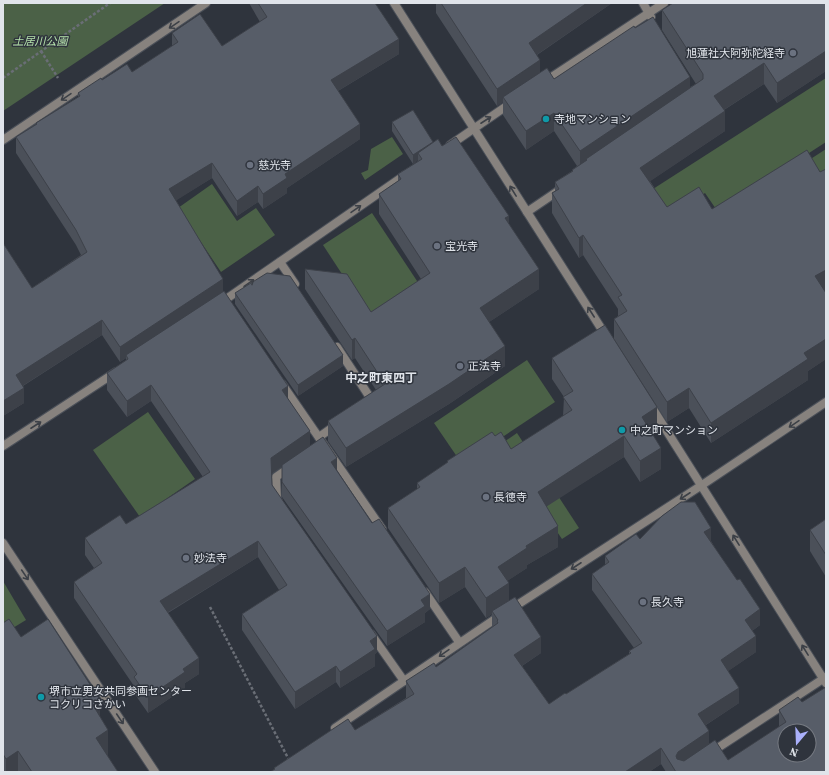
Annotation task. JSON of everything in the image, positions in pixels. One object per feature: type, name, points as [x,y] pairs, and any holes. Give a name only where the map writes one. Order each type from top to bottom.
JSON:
[{"type":"street","points":[[3,140],[206,3]]},
{"type":"street","points":[[394,3],[612,345]]},
{"type":"street","points":[[643,3],[649,12],[654,25]]},
{"type":"street","points":[[539,85],[664,3]]},
{"type":"street","points":[[441,150],[519,98]]},
{"type":"street","points":[[212,308],[227,303],[280,262],[415,168]]},
{"type":"street","points":[[526,212],[566,185]]},
{"type":"street","points":[[280,262],[302,294]]},
{"type":"street","points":[[332,340],[371,399],[360,408]]},
{"type":"street","points":[[3,446],[120,369]]},
{"type":"street","points":[[279,378],[319,437],[321,447],[387,537]]},
{"type":"street","points":[[646,398],[825,680],[700,759]]},
{"type":"street","points":[[327,734],[459,642],[702,485],[826,402]]},
{"type":"street","points":[[319,437],[342,420]]},
{"type":"street","points":[[281,505],[277,499],[276,477],[294,465]]},
{"type":"street","points":[[3,543],[155,772]]},
{"type":"street","points":[[419,583],[459,642]]},
{"type":"street","points":[[368,629],[404,680]]},
{"type":"path","points":[[3,78],[110,3]]},
{"type":"path","points":[[41,51],[69,95]]},
{"type":"path","points":[[210,607],[289,760]]},
{"type":"green space","name":"土居川公園","points":[[3,3],[165,3],[3,111]]},
{"type":"green space","points":[[826,78],[826,142],[718,212],[705,193],[670,216],[653,189]]},
{"type":"green space","points":[[392,137],[403,154],[365,180],[361,173],[368,170],[371,149]]},
{"type":"green space","points":[[826,149],[826,193],[806,162]]},
{"type":"green space","points":[[212,184],[237,221],[256,208],[275,235],[221,272],[178,208]]},
{"type":"green space","points":[[372,213],[425,293],[376,326],[323,245]]},
{"type":"green space","points":[[527,360],[555,402],[462,464],[434,423]]},
{"type":"green space","points":[[148,412],[195,479],[140,517],[93,450]]},
{"type":"green space","points":[[517,433],[579,528],[562,539],[498,446]]},
{"type":"green space","points":[[3,581],[26,620],[3,634]]},
{"type":"building","points":[[258,3],[375,3],[399,39],[331,80],[360,124],[285,174],[287,178],[263,194],[258,186],[237,201],[212,163],[169,189],[223,279],[120,347],[102,320],[16,375],[24,388],[3,401],[3,243],[32,288],[87,252],[76,230],[16,137],[80,96],[78,93],[101,78],[102,80],[127,64],[132,72],[178,42],[172,33],[200,14],[222,46],[267,17]]},
{"type":"building","points":[[441,3],[587,3],[529,43],[540,60],[497,89]]},
{"type":"building","points":[[673,3],[826,3],[826,51],[777,83],[764,63],[714,96],[725,111],[640,168],[667,207],[699,187],[712,209],[807,150],[820,172],[826,169],[826,270],[815,276],[826,293],[826,339],[804,353],[808,359],[711,423],[689,388],[667,402],[614,319],[627,311],[618,297],[622,295],[583,235],[579,238],[552,193],[559,189],[555,182],[573,171],[572,170],[587,160],[586,159],[703,79],[703,74],[662,10]]},
{"type":"building","points":[[653,17],[690,77],[580,151],[554,113],[526,131],[503,97],[547,68],[554,79],[634,26],[635,28]]},
{"type":"building","points":[[413,110],[433,142],[413,155],[392,122]]},
{"type":"building","points":[[456,137],[509,216],[505,218],[539,269],[480,308],[505,346],[449,384],[346,448],[328,421],[385,384],[355,338],[352,340],[305,269],[347,274],[371,312],[430,273],[379,194],[401,179],[398,174],[422,159],[418,153],[438,139],[442,146]]},
{"type":"building","points":[[267,273],[290,276],[343,355],[298,385],[235,293]]},
{"type":"building","points":[[224,291],[288,386],[282,390],[310,431],[271,458],[272,485],[377,636],[370,641],[375,649],[340,672],[336,666],[295,692],[242,614],[287,585],[258,541],[160,601],[199,658],[183,669],[185,672],[148,697],[134,677],[137,674],[74,582],[102,563],[85,538],[120,515],[126,524],[210,472],[151,385],[127,401],[107,373],[128,359],[126,355]]},
{"type":"building","points":[[605,325],[657,407],[642,417],[661,448],[640,461],[624,436],[538,492],[558,526],[526,546],[527,548],[498,567],[509,583],[486,598],[465,567],[439,583],[388,508],[420,487],[417,483],[448,462],[447,461],[492,432],[495,436],[501,432],[511,449],[572,410],[563,397],[573,391],[552,358]]},
{"type":"building","points":[[323,437],[337,458],[331,462],[372,523],[379,519],[430,594],[421,600],[425,606],[387,631],[282,482],[282,465]]},
{"type":"building","points":[[681,502],[695,502],[711,528],[704,532],[737,580],[740,579],[760,609],[745,620],[756,636],[721,660],[739,688],[698,714],[709,731],[678,752],[676,756],[677,759],[684,761],[715,740],[728,760],[777,728],[777,763],[817,763],[817,723],[784,723],[786,722],[779,710],[798,697],[802,702],[826,687],[826,772],[676,772],[661,748],[625,772],[270,772],[348,719],[355,730],[414,694],[406,681],[434,663],[436,667],[498,623],[498,620],[492,611],[515,597],[541,637],[514,655],[549,704],[565,693],[566,694],[631,653],[629,651],[642,643],[592,574],[609,562],[605,556],[636,534],[640,539],[662,516]]},
{"type":"building","points":[[826,519],[826,555],[810,530]]},
{"type":"building","name":"堺市立男女共同参画センター コクリコさかい","points":[[9,619],[21,637],[48,619],[100,700],[93,705],[108,730],[96,738],[118,772],[32,772],[18,751],[6,759],[3,754],[3,623]]},
{"type":"place","name":"旭蓮社大阿弥陀経寺","points":[[793,53]]},
{"type":"place","name":"寺地マンション","points":[[546,119]]},
{"type":"place","name":"慈光寺","points":[[250,165]]},
{"type":"place","name":"宝光寺","points":[[437,246]]},
{"type":"place","name":"正法寺","points":[[460,366]]},
{"type":"place","name":"中之町マンション","points":[[622,430]]},
{"type":"place","name":"長徳寺","points":[[486,497]]},
{"type":"place","name":"妙法寺","points":[[186,558]]},
{"type":"place","name":"長久寺","points":[[643,602]]},
{"type":"place","name":"堺市立男女共同参画センター コクリコさかい","points":[[41,697]]},
{"type":"district","name":"中之町東四丁","points":[[381,378]]}]
